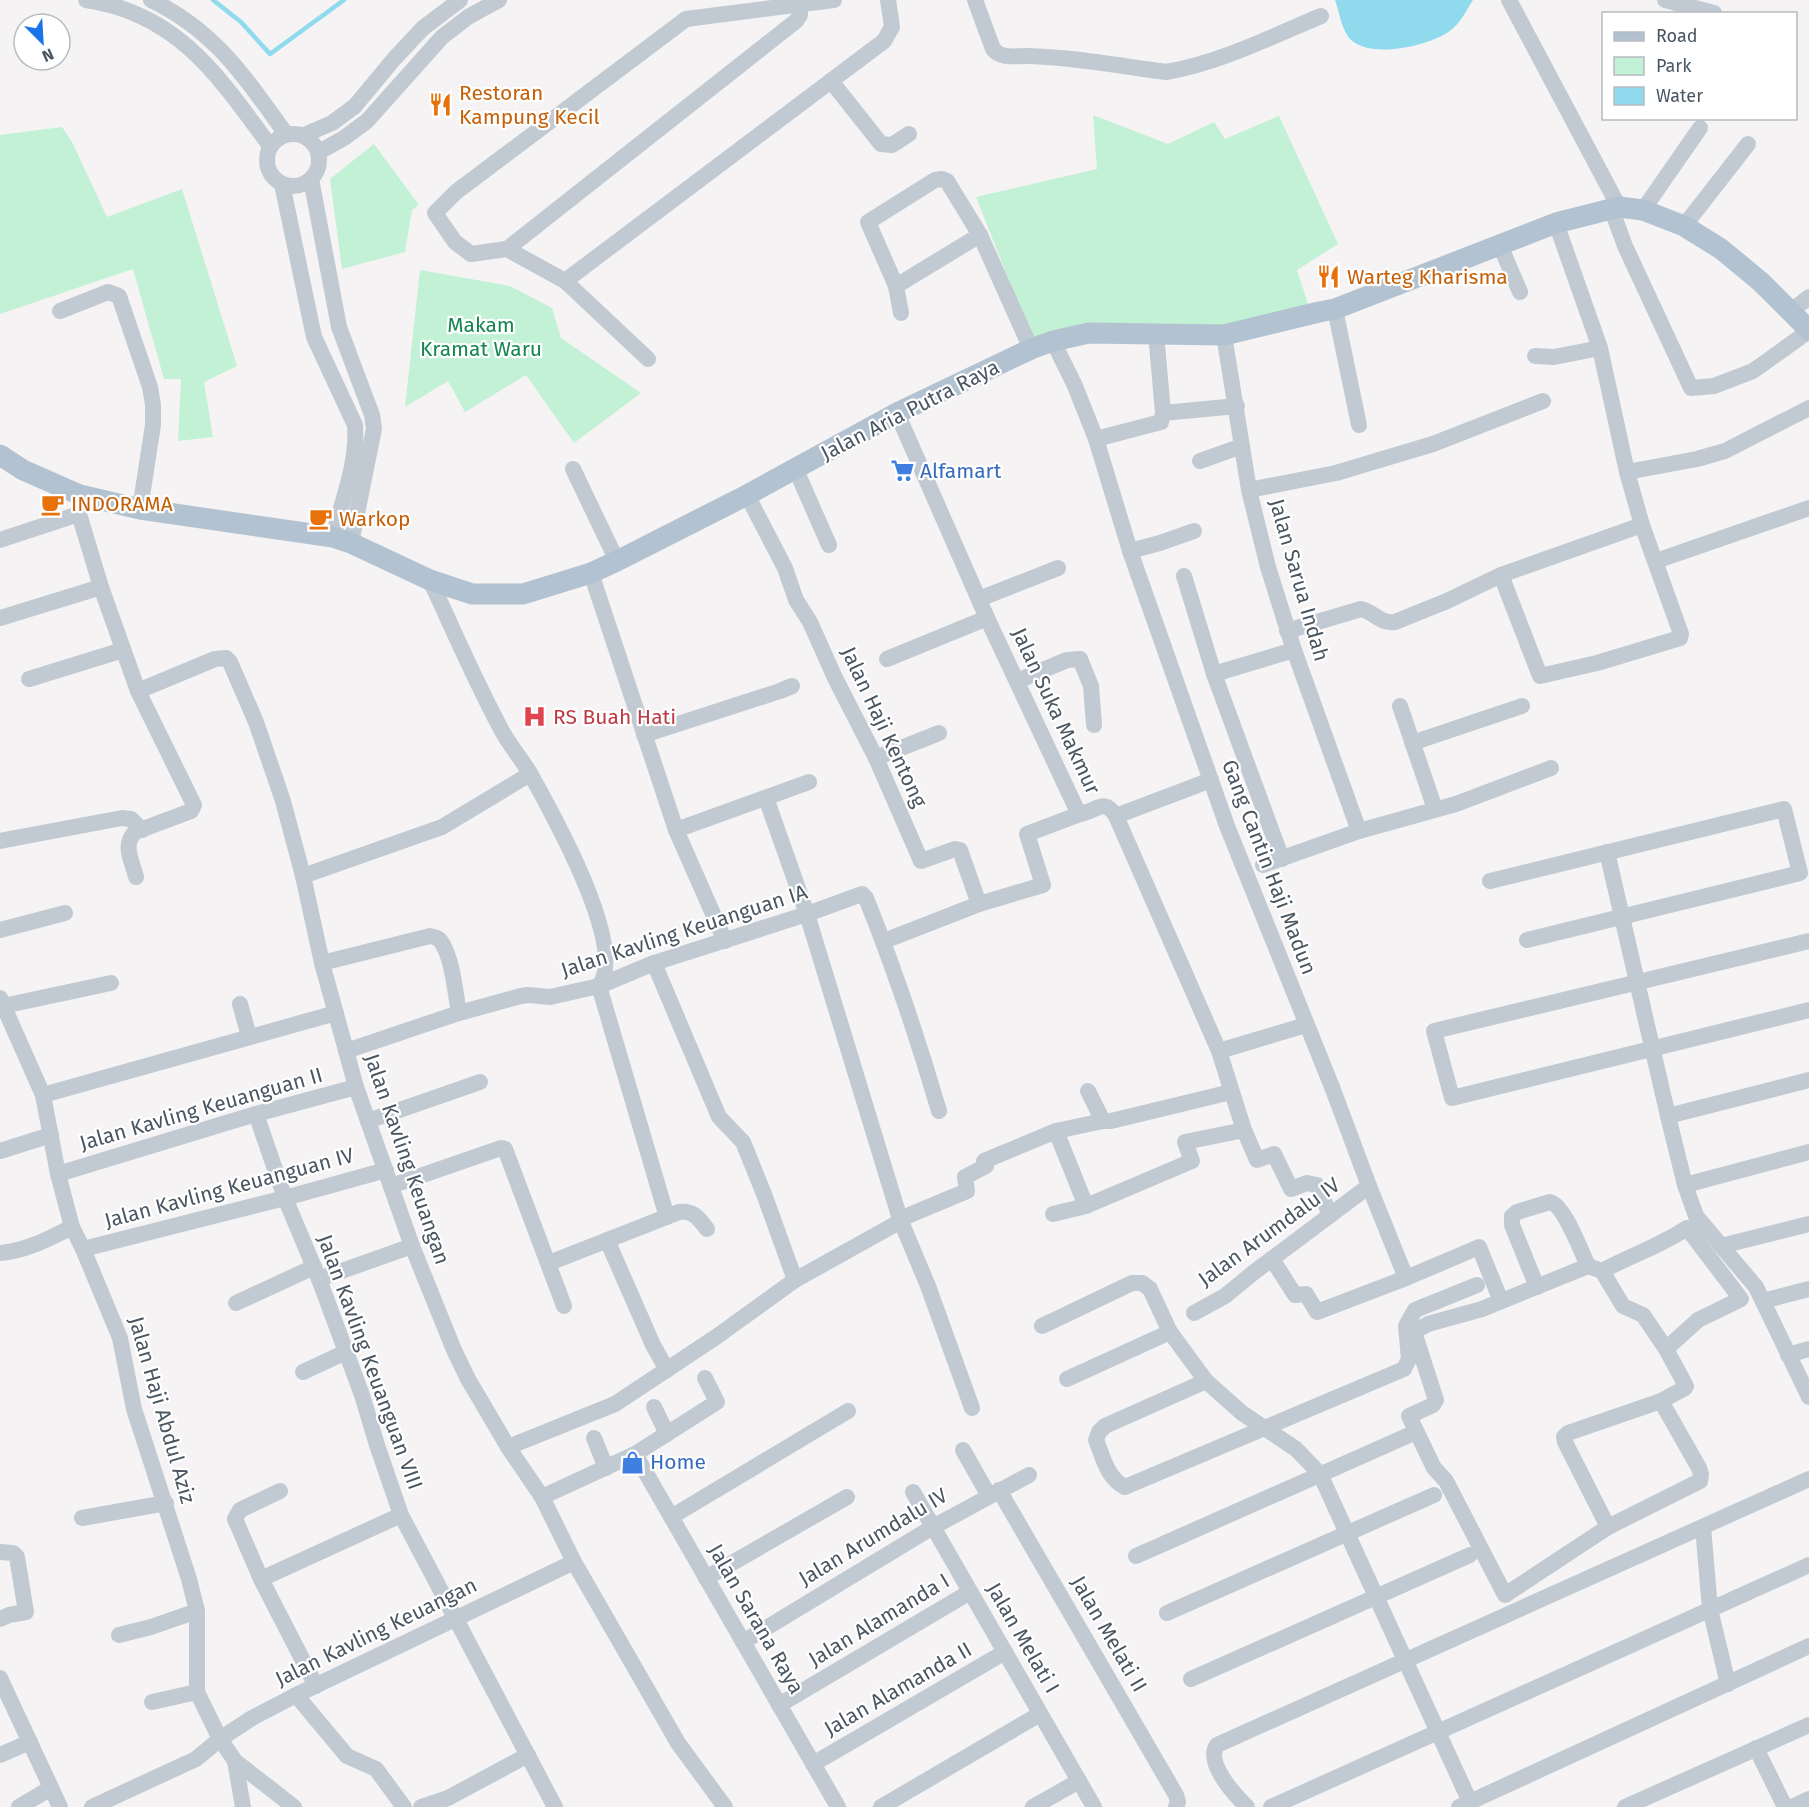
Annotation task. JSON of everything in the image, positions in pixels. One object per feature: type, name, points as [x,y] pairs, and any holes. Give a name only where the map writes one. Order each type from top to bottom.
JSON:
[{"type":"main road","name":"Jalan Aria Putra Raya","points":[[0,455],[80,505],[140,509],[342,540],[430,580],[472,594],[523,594],[591,573],[617,561],[796,470],[897,413],[1031,349],[1053,341],[1089,333],[1224,335],[1335,309],[1556,223],[1615,208],[1643,210],[1684,226],[1721,249],[1761,282],[1809,330]]},
{"type":"street","points":[[86,0],[133,13],[165,28],[196,52],[221,78],[270,146]]},
{"type":"street","points":[[151,0],[176,12],[209,38],[236,66],[286,134]]},
{"type":"street","points":[[304,135],[332,123],[355,106],[423,28],[460,0]]},
{"type":"street","points":[[319,152],[344,138],[367,121],[442,37],[468,17],[499,0]]},
{"type":"street","points":[[800,5],[800,15],[796,21],[507,249],[471,254],[455,242],[435,213],[456,192],[686,19],[834,0]]},
{"type":"street","points":[[565,281],[884,41],[892,27],[888,0]]},
{"type":"street","points":[[975,0],[993,49],[997,54],[1046,57],[1166,72],[1184,69],[1246,47],[1320,16]]},
{"type":"street","points":[[1509,0],[1615,208],[1625,246],[1691,388],[1714,386],[1753,371],[1809,330]]},
{"type":"street","points":[[1665,0],[1710,12]]},
{"type":"street","points":[[831,81],[881,144],[892,145],[909,134]]},
{"type":"street","points":[[1643,210],[1700,128]]},
{"type":"street","points":[[286,134],[304,135],[310,139],[319,152],[319,167],[311,179],[297,186],[282,184],[268,168],[270,146],[286,134]]},
{"type":"street","points":[[1684,226],[1748,144]]},
{"type":"street","points":[[311,179],[339,327],[372,415],[374,429],[364,439],[354,457],[342,540]]},
{"type":"street","points":[[901,313],[896,286],[868,222],[935,180],[942,179],[947,182],[980,236],[1031,349]]},
{"type":"street","points":[[282,184],[314,337],[355,425],[364,439]]},
{"type":"street","points":[[1501,575],[1538,674],[1544,676],[1680,638],[1681,634],[1642,525],[1627,472],[1600,348],[1556,223]]},
{"type":"street","points":[[896,286],[980,236]]},
{"type":"street","points":[[1500,245],[1520,292]]},
{"type":"street","points":[[507,249],[565,281],[648,359]]},
{"type":"street","points":[[60,311],[108,292],[119,296],[150,387],[153,405],[153,425],[140,509]]},
{"type":"street","points":[[1791,311],[1809,297]]},
{"type":"street","points":[[1335,309],[1359,425]]},
{"type":"street","points":[[314,337],[339,327]]},
{"type":"street","points":[[1096,439],[1157,425],[1163,419],[1156,333]]},
{"type":"street","name":"Jalan Sarua Indah","points":[[1224,335],[1249,490],[1287,631],[1359,831]]},
{"type":"street","name":"Gang Cantin Haji Madun","points":[[1053,341],[1075,386],[1096,439],[1130,551],[1227,826],[1406,1278]]},
{"type":"street","points":[[1535,356],[1554,357],[1600,348]]},
{"type":"street","points":[[1249,490],[1336,473],[1422,447],[1544,401]]},
{"type":"street","points":[[1163,413],[1237,406]]},
{"type":"street","points":[[1627,472],[1725,451],[1809,408]]},
{"type":"street","name":"Jalan Suka Makmur","points":[[897,413],[987,618],[1080,814],[1107,806],[1116,816],[1219,1052],[1244,1130],[1257,1160],[1274,1154],[1291,1189],[1307,1183],[1317,1185],[1330,1215]]},
{"type":"street","points":[[1200,461],[1242,446]]},
{"type":"street","points":[[573,469],[617,561]]},
{"type":"street","points":[[796,470],[829,545]]},
{"type":"street","name":"Jalan Haji Kentong","points":[[747,495],[785,568],[796,600],[810,622],[835,678],[876,758],[921,861],[955,849],[960,850],[979,904]]},
{"type":"street","points":[[0,540],[80,505],[101,587],[138,691],[194,805],[191,811],[135,832],[129,839],[128,845],[136,877]]},
{"type":"street","points":[[1656,561],[1809,508]]},
{"type":"street","points":[[1287,631],[1361,609],[1367,610],[1387,623],[1395,622],[1447,601],[1501,575],[1642,525]]},
{"type":"street","points":[[1130,551],[1194,531]]},
{"type":"street","points":[[979,599],[1058,568]]},
{"type":"street","points":[[591,573],[676,830],[725,941]]},
{"type":"street","points":[[1184,576],[1214,674],[1282,859]]},
{"type":"street","points":[[430,580],[501,730],[530,774],[586,883],[605,944],[604,974],[599,986],[667,1217]]},
{"type":"street","points":[[0,618],[101,587]]},
{"type":"street","points":[[887,659],[987,618]]},
{"type":"street","points":[[29,679],[123,650]]},
{"type":"street","points":[[1214,674],[1294,650]]},
{"type":"street","name":"Jalan Kavling Keuangan","points":[[92,1807],[196,1759],[220,1739],[252,1718],[297,1695],[574,1562],[542,1497],[508,1447],[468,1379],[412,1246],[356,1087],[322,963],[303,876],[283,801],[256,722],[230,662],[225,658],[216,659],[138,691]]},
{"type":"street","points":[[1017,681],[1067,660],[1080,659],[1091,686],[1094,725]]},
{"type":"street","points":[[644,735],[792,686]]},
{"type":"street","points":[[1400,706],[1435,809]]},
{"type":"street","points":[[1413,743],[1522,706]]},
{"type":"street","points":[[876,758],[939,733]]},
{"type":"street","points":[[1263,866],[1359,831],[1456,804],[1551,768]]},
{"type":"street","points":[[303,876],[442,827],[530,774]]},
{"type":"street","points":[[1116,816],[1210,780]]},
{"type":"street","points":[[676,830],[809,782]]},
{"type":"street","points":[[766,798],[807,914],[901,1220],[928,1286],[972,1408]]},
{"type":"street","points":[[1490,881],[1784,809],[1800,873],[1527,940]]},
{"type":"street","points":[[939,1111],[917,1037],[884,941],[1007,894],[1015,895],[1041,886],[1043,882],[1027,834],[1080,814]]},
{"type":"street","points":[[0,841],[122,818],[131,819],[142,830]]},
{"type":"street","points":[[1607,852],[1668,1116],[1685,1185],[1696,1216],[1756,1287],[1809,1397]]},
{"type":"street","name":"Jalan Kavling Keuanguan IA","points":[[346,1051],[459,1013],[521,996],[550,998],[599,986],[654,963],[862,894],[866,898],[884,941]]},
{"type":"street","points":[[0,930],[65,913]]},
{"type":"street","points":[[322,963],[430,936],[436,937],[441,941],[448,958],[459,1013]]},
{"type":"street","points":[[1809,940],[1434,1031],[1452,1098],[1809,1010]]},
{"type":"street","points":[[654,963],[719,1117],[743,1142],[795,1280]]},
{"type":"street","points":[[1,1002],[111,983]]},
{"type":"street","name":"Jalan Haji Abdul Aziz","points":[[1,1002],[43,1095],[58,1174],[72,1227],[120,1338],[134,1409],[189,1579],[197,1611],[197,1692],[220,1739],[235,1761]]},
{"type":"street","points":[[240,1004],[249,1036]]},
{"type":"street","points":[[43,1095],[336,1013]]},
{"type":"street","points":[[1219,1052],[1306,1025]]},
{"type":"street","points":[[1668,1116],[1809,1080]]},
{"type":"street","points":[[368,1121],[480,1082]]},
{"type":"street","name":"Jalan Kavling Keuanguan II","points":[[58,1174],[256,1114],[356,1087]]},
{"type":"street","points":[[1088,1091],[1103,1120]]},
{"type":"street","points":[[508,1447],[615,1404],[668,1370],[795,1280],[901,1220],[967,1191],[965,1177],[986,1166],[984,1161],[1056,1131],[1232,1092]]},
{"type":"street","name":"Jalan Kavling Keuanguan VIII","points":[[256,1114],[285,1198],[362,1395],[376,1445],[401,1515],[555,1807]]},
{"type":"street","points":[[1053,1214],[1086,1206],[1192,1161],[1185,1142],[1244,1130]]},
{"type":"street","points":[[1056,1131],[1086,1206]]},
{"type":"street","points":[[0,1150],[51,1135]]},
{"type":"street","name":"Jalan Kavling Keuanguan IV","points":[[83,1249],[285,1198],[388,1178],[501,1148],[505,1149],[549,1263]]},
{"type":"street","points":[[1685,1185],[1809,1152]]},
{"type":"street","name":"Jalan Arumdalu IV","points":[[1194,1313],[1225,1296],[1369,1186]]},
{"type":"street","points":[[1537,1287],[1512,1225],[1512,1216],[1517,1212],[1550,1202],[1562,1212],[1595,1268],[1623,1306],[1643,1315],[1666,1348],[1686,1386],[1661,1401],[1568,1433],[1564,1437],[1608,1527]]},
{"type":"street","points":[[564,1306],[549,1263],[680,1212],[692,1213],[707,1229]]},
{"type":"street","points":[[1721,1246],[1809,1224]]},
{"type":"street","points":[[0,1253],[15,1252],[39,1244],[72,1227]]},
{"type":"street","points":[[1661,1401],[1699,1468],[1700,1481],[1608,1527],[1506,1595],[1446,1481],[1434,1468],[1409,1416],[1433,1405],[1436,1400],[1415,1335],[1417,1330],[1428,1324],[1482,1309],[1537,1287],[1631,1256],[1665,1243],[1687,1228],[1741,1299],[1698,1320],[1666,1348]]},
{"type":"street","points":[[607,1240],[653,1345],[668,1370]]},
{"type":"street","points":[[236,1303],[316,1273],[412,1246]]},
{"type":"street","points":[[1272,1259],[1295,1295],[1306,1294],[1317,1312],[1479,1247],[1501,1301]]},
{"type":"street","points":[[1042,1326],[1132,1283],[1142,1283],[1150,1289],[1170,1332],[1206,1382],[1242,1413],[1296,1449],[1320,1474],[1438,1732],[1464,1804],[1809,1646]]},
{"type":"street","points":[[1206,1382],[1105,1426],[1099,1432],[1096,1440],[1110,1476],[1117,1483],[1125,1487],[1404,1369],[1409,1359],[1406,1326],[1415,1310],[1477,1285]]},
{"type":"street","points":[[1763,1301],[1809,1289]]},
{"type":"street","points":[[1067,1379],[1170,1332]]},
{"type":"street","points":[[1788,1354],[1809,1349]]},
{"type":"street","points":[[303,1372],[346,1352]]},
{"type":"street","points":[[542,1497],[635,1454],[717,1402],[705,1378]]},
{"type":"street","points":[[654,1407],[667,1434]]},
{"type":"street","points":[[671,1517],[848,1411]]},
{"type":"street","points":[[1136,1556],[1407,1436]]},
{"type":"street","points":[[594,1438],[606,1468]]},
{"type":"street","name":"Jalan Melati II","points":[[963,1450],[994,1493],[1176,1795],[1177,1805]]},
{"type":"street","name":"Jalan Sarana Raya","points":[[635,1454],[838,1807]]},
{"type":"street","name":"Jalan Arumdalu IV","points":[[743,1642],[933,1527],[1029,1475]]},
{"type":"street","points":[[1247,1807],[1233,1793],[1213,1761],[1213,1751],[1217,1745],[1809,1479]]},
{"type":"street","points":[[280,1491],[240,1510],[235,1516],[236,1522],[261,1579],[316,1686]]},
{"type":"street","name":"Jalan Melati I","points":[[913,1492],[1094,1807]]},
{"type":"street","points":[[1167,1613],[1434,1495]]},
{"type":"street","points":[[706,1578],[847,1497]]},
{"type":"street","points":[[82,1518],[166,1503]]},
{"type":"street","points":[[261,1579],[401,1515]]},
{"type":"street","points":[[1703,1527],[1710,1609],[1728,1684]]},
{"type":"street","points":[[0,1552],[13,1552],[17,1557],[26,1612],[0,1619]]},
{"type":"street","points":[[1191,1679],[1470,1555]]},
{"type":"street","points":[[574,1562],[678,1743],[725,1807]]},
{"type":"street","points":[[1271,1807],[1809,1565]]},
{"type":"street","name":"Jalan Alamanda I","points":[[779,1705],[970,1592]]},
{"type":"street","points":[[120,1635],[152,1627],[197,1611]]},
{"type":"street","name":"Jalan Alamanda II","points":[[813,1764],[1005,1652]]},
{"type":"street","points":[[0,1678],[60,1807]]},
{"type":"street","points":[[152,1702],[197,1692]]},
{"type":"street","points":[[297,1695],[347,1756],[376,1769],[404,1807]]},
{"type":"street","points":[[881,1807],[1040,1714]]},
{"type":"street","points":[[1625,1807],[1809,1725]]},
{"type":"street","points":[[0,1755],[30,1742]]},
{"type":"street","points":[[1756,1748],[1785,1807]]},
{"type":"street","points":[[421,1807],[448,1798],[528,1755]]},
{"type":"street","points":[[235,1761],[243,1807]]},
{"type":"street","points":[[235,1761],[294,1807]]},
{"type":"street","points":[[1033,1807],[1079,1781]]},
{"type":"street","points":[[20,1807],[51,1788]]},
{"type":"street","points":[[1792,1807],[1809,1799]]},
{"type":"green space","points":[[1093,115],[1168,144],[1214,122],[1225,139],[1279,116],[1338,244],[1297,270],[1311,313],[1245,328],[1033,341],[976,197],[1097,169]]},
{"type":"green space","points":[[62,127],[72,142],[107,217],[182,189],[237,366],[204,382],[213,437],[178,441],[181,379],[164,379],[133,269],[0,314],[0,135]]},
{"type":"green space","points":[[374,144],[419,205],[412,210],[405,252],[342,269],[330,179]]},
{"type":"green space","name":"Makam Kramat Waru","points":[[420,270],[510,286],[552,308],[561,338],[641,393],[574,443],[526,375],[465,412],[448,381],[405,407]]},
{"type":"water","points":[[1335,0],[1473,0],[1457,24],[1441,36],[1414,46],[1382,50],[1356,43],[1347,35]]},
{"type":"waterway","points":[[213,0],[241,22],[270,54],[344,0]]},
{"type":"place","name":"Restoran Kampung Kecil","points":[[441,105]]},
{"type":"place","name":"Warteg Kharisma","points":[[1329,277]]},
{"type":"place","name":"Alfamart","points":[[902,471]]},
{"type":"place","name":"INDORAMA","points":[[53,504]]},
{"type":"place","name":"Warkop","points":[[321,519]]},
{"type":"place","name":"RS Buah Hati","points":[[535,717]]},
{"type":"place","name":"Home","points":[[632,1462]]}]
